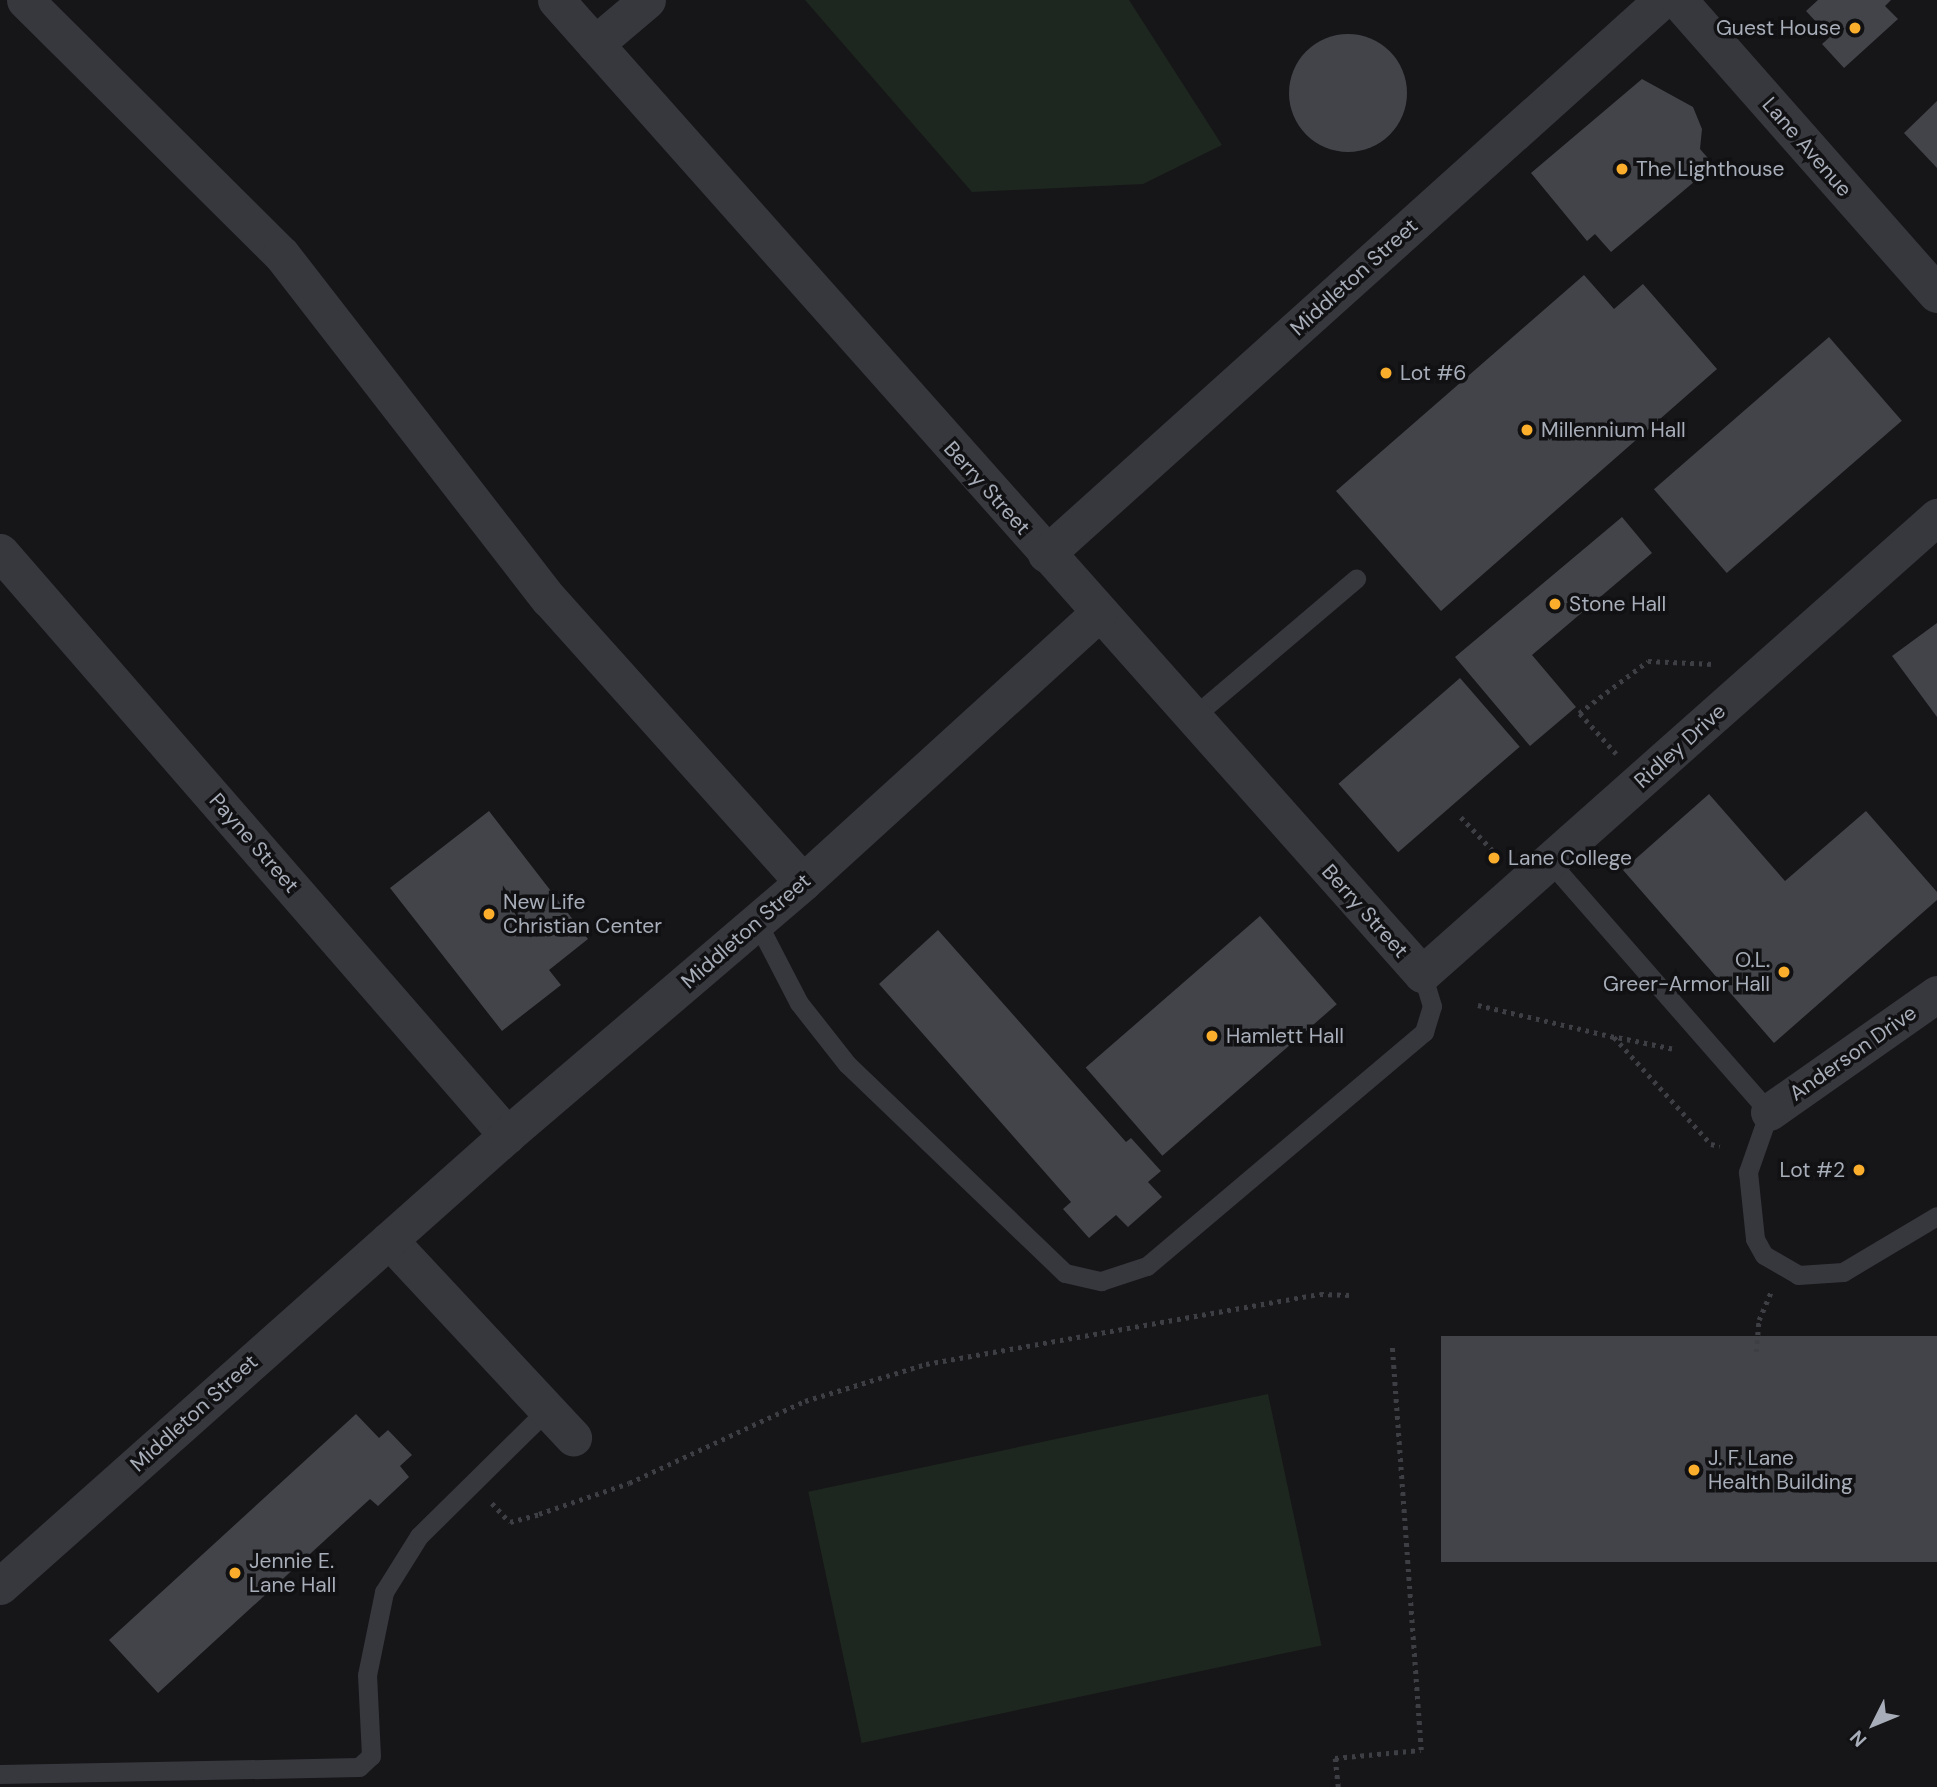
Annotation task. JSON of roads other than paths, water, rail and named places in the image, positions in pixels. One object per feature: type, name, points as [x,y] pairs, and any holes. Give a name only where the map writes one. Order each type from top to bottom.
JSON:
[{"type":"street","points":[[25,0],[281,254],[548,599],[803,883]]},
{"type":"street","name":"Berry Street","points":[[556,0],[1097,614],[1193,717],[1422,974]]},
{"type":"street","points":[[595,44],[648,0]]},
{"type":"street","name":"Middleton Street","points":[[1046,554],[1662,0]]},
{"type":"street","name":"Lane Avenue","points":[[1678,0],[1937,294]]},
{"type":"street","name":"Ridley Drive","points":[[1422,974],[1937,517]]},
{"type":"street","name":"Payne Street","points":[[0,552],[507,1135]]},
{"type":"street","name":"Middleton Street","points":[[0,1586],[507,1135],[803,883],[1097,614]]},
{"type":"street","name":"Anderson Drive","points":[[1769,1112],[1937,994]]},
{"type":"street","points":[[388,1240],[573,1437]]},
{"type":"lane","points":[[1193,717],[1356,579]]},
{"type":"lane","points":[[1550,862],[1769,1112],[1749,1186],[1755,1240],[1783,1269],[1843,1272],[1937,1216]]},
{"type":"lane","points":[[757,922],[799,1003],[847,1065],[1065,1273],[1101,1281],[1147,1266],[1424,1032],[1432,1006],[1422,974]]},
{"type":"lane","points":[[0,1774],[359,1767],[371,1756],[367,1675],[384,1592],[419,1536],[548,1409]]},
{"type":"place","name":"Guest House","points":[[1855,28]]},
{"type":"place","name":"The Lighthouse","points":[[1622,169]]},
{"type":"place","name":"Lot #6","points":[[1386,373]]},
{"type":"place","name":"Millennium Hall","points":[[1527,430]]},
{"type":"place","name":"Stone Hall","points":[[1555,604]]},
{"type":"place","name":"Lane College","points":[[1494,858]]},
{"type":"place","name":"New Life Christian Center","points":[[489,914]]},
{"type":"place","name":"O.L. Greer-Armor Hall","points":[[1784,972]]},
{"type":"place","name":"Hamlett Hall","points":[[1212,1036]]},
{"type":"place","name":"Lot #2","points":[[1859,1170]]},
{"type":"place","name":"J. F. Lane Health Building","points":[[1694,1470]]},
{"type":"place","name":"Jennie E. Lane Hall","points":[[235,1573]]}]
